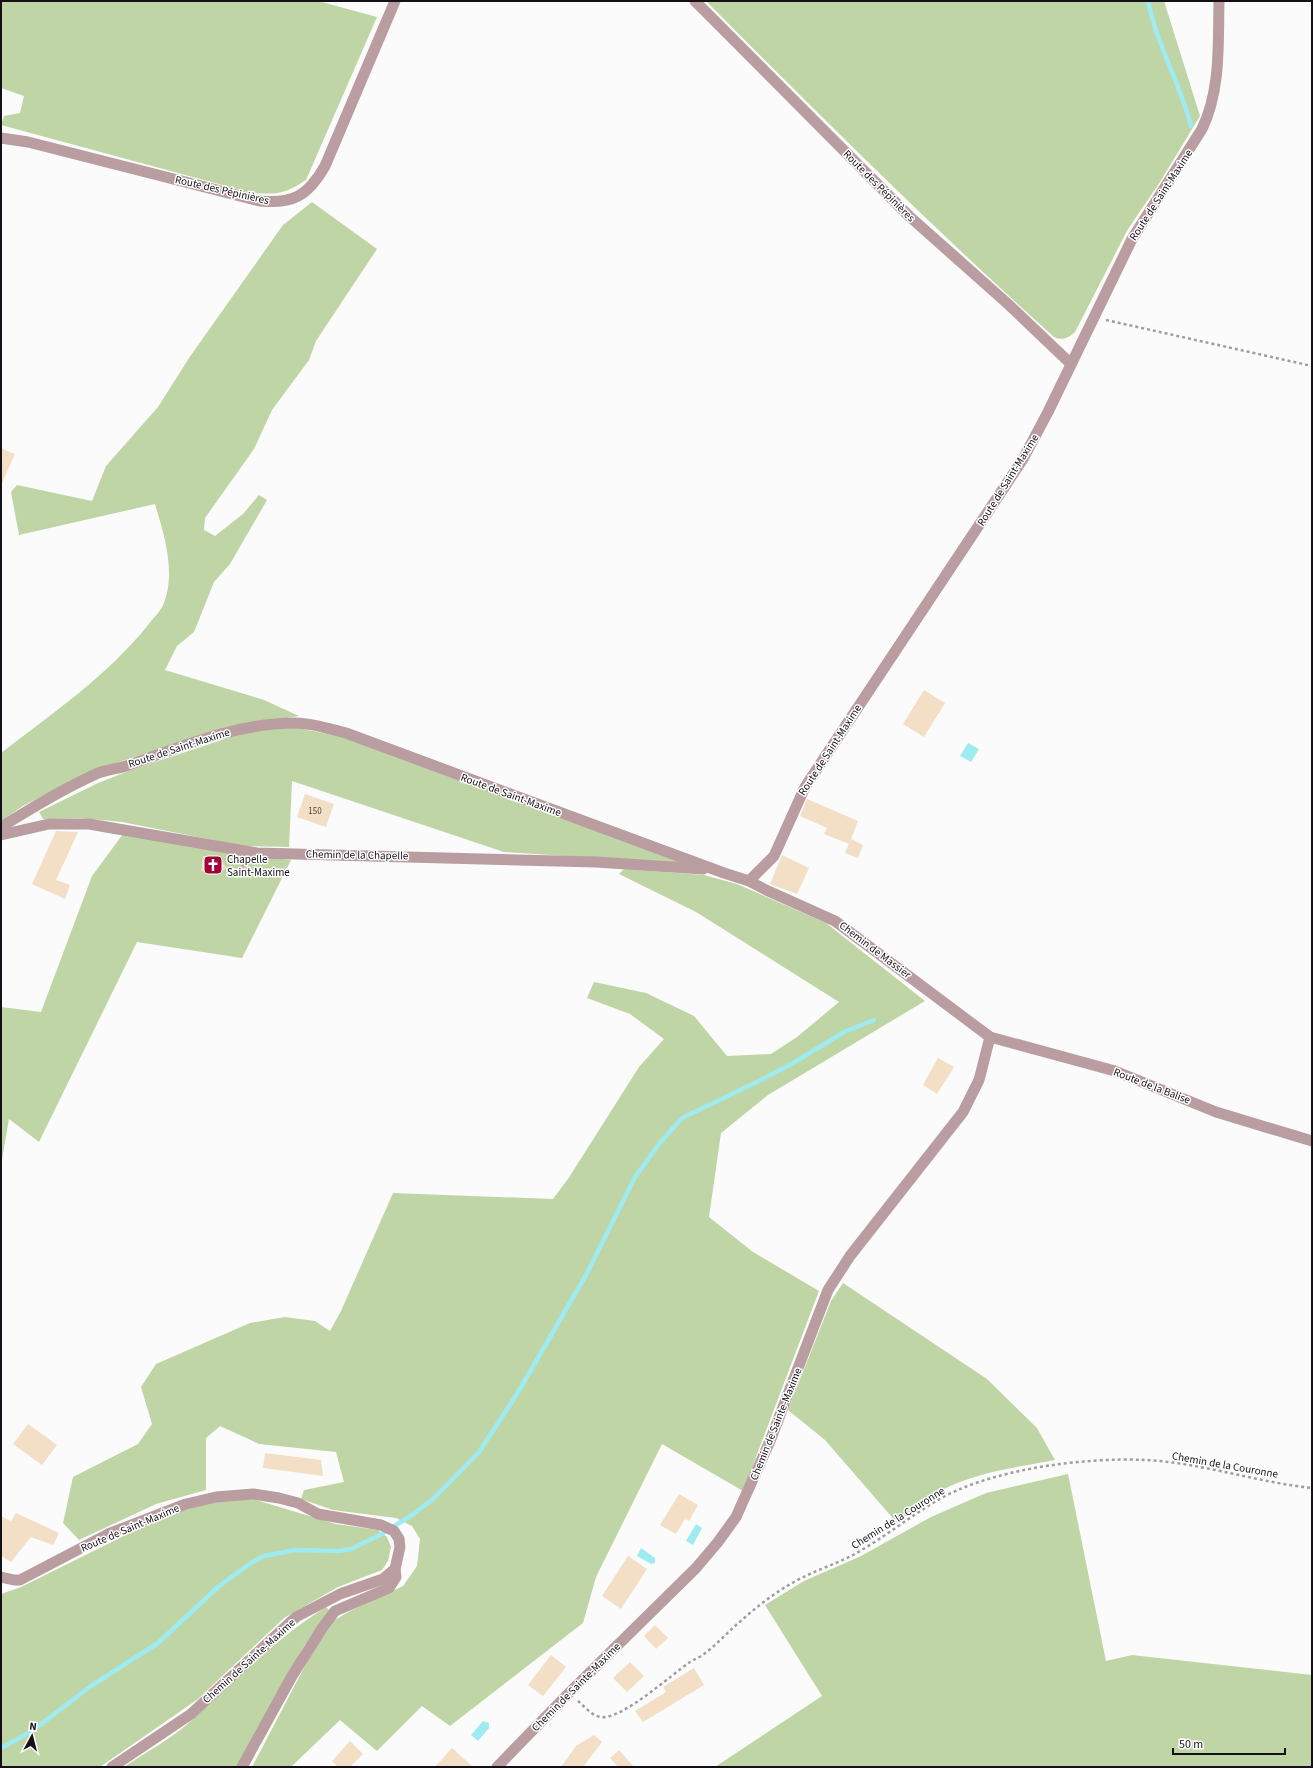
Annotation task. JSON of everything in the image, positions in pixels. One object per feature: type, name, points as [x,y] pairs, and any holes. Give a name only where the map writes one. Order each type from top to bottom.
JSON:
[{"type":"street","name":"Route des Pépinières","points":[[1,138],[28,142],[260,201],[288,201],[304,193],[316,182],[322,172],[395,1]]},
{"type":"street","name":"Route des Pépinières","points":[[695,1],[909,216],[1008,304],[1071,364]]},
{"type":"street","name":"Route de Saint-Maxime","points":[[1,827],[40,802],[98,773],[125,766],[197,740],[234,730],[296,723],[319,726],[346,733],[715,870],[749,881],[774,856],[805,787],[1023,459],[1132,239],[1196,140],[1208,118],[1216,84],[1218,1]]},
{"type":"street","name":"Chemin de la Chapelle","points":[[1,835],[49,824],[89,824],[168,836],[257,853],[596,862],[715,870]]},
{"type":"street","name":"Chemin de Massier","points":[[749,881],[835,920],[990,1036]]},
{"type":"street","name":"Route de la Balise","points":[[990,1036],[1115,1071],[1216,1112],[1312,1141]]},
{"type":"street","name":"Chemin de Sainte-Maxime","points":[[497,1767],[569,1693],[696,1568],[718,1542],[736,1517],[770,1441],[828,1290],[854,1250],[963,1112],[979,1080],[990,1036]]},
{"type":"street","name":"Route de Saint-Maxime","points":[[1,1577],[20,1580],[108,1534],[186,1504],[216,1497],[253,1494],[298,1503],[318,1514],[381,1525],[394,1531],[399,1539],[400,1546],[396,1569]]},
{"type":"street","name":"Chemin de Sainte-Maxime","points":[[112,1767],[190,1714],[296,1617],[340,1594],[383,1579],[396,1569]]},
{"type":"street","points":[[242,1767],[292,1676],[322,1627],[335,1611],[389,1588],[396,1577],[396,1569]]},
{"type":"lane","points":[[244,864],[245,851]]},
{"type":"path","points":[[1094,318],[1312,366]]},
{"type":"path","name":"Chemin de la Couronne","points":[[569,1693],[592,1714],[601,1717],[618,1714],[705,1653],[742,1619],[776,1592],[852,1555],[895,1530],[937,1501],[968,1487],[1010,1474],[1063,1463],[1104,1459],[1148,1460],[1178,1463],[1248,1478],[1312,1488]]},
{"type":"green space","points":[[1,1],[318,1],[377,17],[306,180],[291,189],[278,193],[265,194],[248,192],[1,125],[4,116],[20,113],[24,96],[1,88]]},
{"type":"green space","points":[[706,1],[1164,1],[1200,116],[1160,182],[1128,229],[1075,332],[1070,336],[1060,339],[1054,337],[921,214]]},
{"type":"green space","points":[[312,202],[377,249],[316,341],[309,360],[272,410],[254,449],[205,518],[204,530],[215,536],[243,514],[259,495],[267,500],[230,564],[214,582],[194,632],[177,646],[165,670],[264,700],[299,716],[228,727],[94,770],[23,806],[1,821],[1,753],[79,693],[132,644],[163,606],[169,579],[169,566],[165,540],[155,504],[19,535],[11,492],[17,485],[92,501],[106,466],[158,407],[189,358],[283,225]]},
{"type":"green space","points":[[293,727],[347,738],[688,864],[504,852],[292,781],[289,847],[243,846],[122,822],[80,818],[43,819],[39,812],[98,783],[131,770],[246,732]]},
{"type":"green space","points":[[123,834],[239,854],[291,860],[242,958],[137,942],[39,1142],[9,1119],[1,1165],[1,1007],[41,1012],[92,876]]},
{"type":"green space","points":[[624,869],[704,875],[737,884],[826,923],[925,1001],[768,1095],[721,1133],[709,1217],[753,1252],[819,1291],[743,1491],[662,1444],[596,1577],[583,1623],[450,1726],[422,1706],[377,1751],[340,1720],[291,1767],[252,1767],[307,1662],[333,1621],[350,1611],[403,1586],[417,1566],[420,1539],[412,1526],[396,1518],[333,1510],[301,1499],[304,1490],[344,1482],[336,1452],[259,1444],[220,1426],[206,1438],[206,1490],[156,1504],[79,1540],[63,1523],[73,1477],[138,1444],[152,1424],[141,1387],[156,1364],[250,1323],[285,1317],[315,1321],[330,1331],[341,1311],[393,1193],[553,1199],[568,1179],[639,1067],[664,1039],[630,1014],[587,998],[594,982],[646,993],[694,1016],[727,1056],[771,1054],[797,1037],[839,1002],[696,912],[619,874]]},
{"type":"green space","points":[[843,1283],[987,1379],[1037,1428],[1055,1460],[983,1474],[955,1484],[930,1497],[897,1523],[825,1440],[788,1410],[831,1301]]},
{"type":"green space","points":[[1068,1474],[1106,1661],[1132,1655],[1312,1675],[1312,1767],[715,1767],[822,1696],[765,1605],[804,1581],[861,1556],[931,1517],[986,1493]]},
{"type":"green space","points":[[233,1499],[256,1500],[336,1524],[378,1530],[387,1537],[391,1547],[388,1561],[382,1570],[338,1587],[284,1618],[198,1699],[100,1767],[1,1767],[1,1594],[21,1587],[154,1521],[196,1506]]},
{"type":"green space","points":[[326,1607],[330,1611],[304,1646],[237,1767],[124,1767],[183,1728],[273,1646],[290,1632]]},
{"type":"water","points":[[968,743],[979,749],[971,762],[960,756]]},
{"type":"water","points":[[696,1524],[702,1528],[693,1545],[686,1541]]},
{"type":"water","points":[[641,1548],[655,1558],[655,1563],[651,1564],[637,1556]]},
{"type":"water","points":[[483,1721],[489,1723],[489,1728],[478,1741],[471,1735]]},
{"type":"building","points":[[1,448],[15,454],[1,485]]},
{"type":"building","points":[[924,690],[945,703],[924,737],[903,724]]},
{"type":"building","points":[[305,794],[334,804],[326,827],[297,817]]},
{"type":"building","points":[[807,799],[858,821],[849,844],[824,834],[827,828],[800,816]]},
{"type":"building","points":[[56,831],[78,832],[56,880],[70,885],[65,899],[32,884]]},
{"type":"building","points":[[851,839],[863,845],[858,858],[845,853]]},
{"type":"building","points":[[782,855],[809,868],[797,894],[770,884]]},
{"type":"building","name":"Chapelle Saint-Maxime","points":[[203,856],[219,858],[227,868],[218,873],[201,871]]},
{"type":"building","points":[[938,1058],[954,1067],[937,1094],[923,1085]]},
{"type":"building","points":[[28,1424],[57,1445],[42,1465],[13,1444]]},
{"type":"building","points":[[265,1453],[321,1460],[323,1476],[263,1468]]},
{"type":"building","points":[[679,1494],[698,1505],[689,1521],[685,1519],[676,1534],[660,1525]]},
{"type":"building","points":[[16,1513],[59,1533],[53,1545],[31,1537],[11,1562],[1,1556],[1,1516],[11,1521]]},
{"type":"building","points":[[628,1556],[647,1569],[621,1609],[602,1596]]},
{"type":"building","points":[[655,1625],[668,1638],[656,1649],[644,1636]]},
{"type":"building","points":[[551,1655],[566,1667],[543,1696],[528,1685]]},
{"type":"building","points":[[630,1662],[644,1676],[627,1692],[613,1678]]},
{"type":"building","points":[[694,1668],[704,1685],[643,1722],[635,1711],[666,1692],[663,1687]]},
{"type":"building","points":[[594,1735],[602,1742],[583,1767],[561,1767],[576,1746]]},
{"type":"building","points":[[350,1741],[363,1754],[350,1767],[338,1767],[332,1761]]},
{"type":"building","points":[[452,1748],[473,1767],[435,1767]]},
{"type":"building","points":[[619,1750],[634,1767],[618,1767],[610,1758]]},
{"type":"waterway","points":[[1148,1],[1157,33],[1181,95],[1191,126]]},
{"type":"waterway","points":[[1,1748],[32,1731],[91,1686],[158,1643],[218,1587],[251,1563],[264,1556],[295,1550],[339,1551],[351,1549],[378,1536],[412,1515],[433,1499],[479,1452],[517,1394],[586,1275],[635,1177],[659,1144],[682,1118],[795,1062],[844,1032],[874,1020]]},
{"type":"place","name":"Chapelle Saint-Maxime","points":[[213,865]]}]
